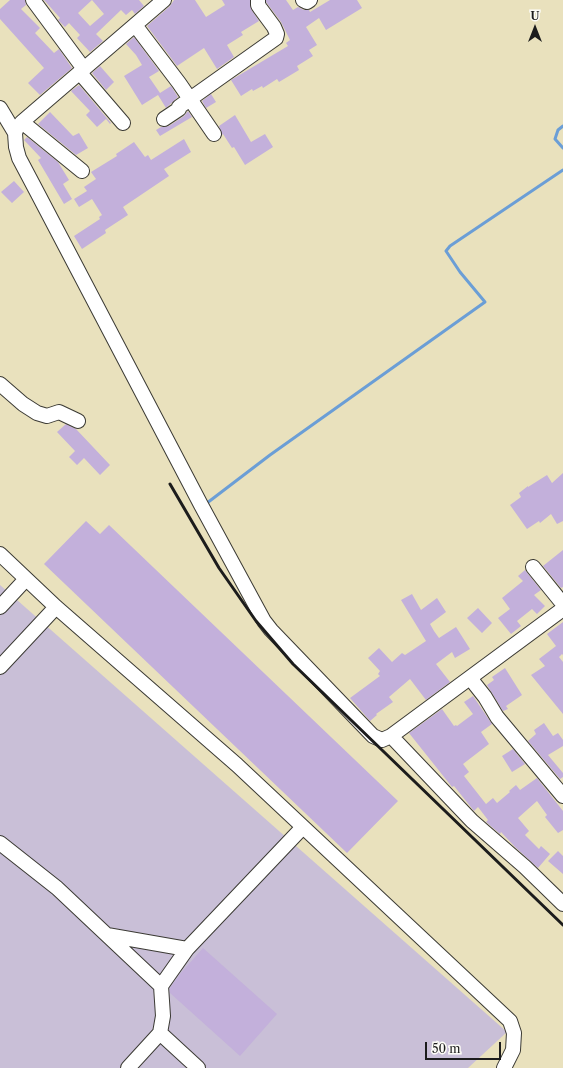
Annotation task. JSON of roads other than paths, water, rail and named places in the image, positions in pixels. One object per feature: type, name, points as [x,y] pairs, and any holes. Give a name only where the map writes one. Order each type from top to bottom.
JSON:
[{"type":"street","points":[[33,0],[82,71],[123,123]]},
{"type":"street","points":[[164,0],[18,128],[16,147],[19,158],[201,505],[264,621],[373,736],[382,740],[391,736],[563,609]]},
{"type":"street","points":[[164,119],[179,109],[178,107],[276,38],[277,34],[274,27],[258,5],[258,0]]},
{"type":"street","points":[[303,0],[307,2],[310,0]]},
{"type":"street","points":[[135,25],[179,83],[214,134]]},
{"type":"street","points":[[0,108],[18,128],[82,171]]},
{"type":"street","points":[[0,384],[23,404],[37,413],[47,416],[59,412],[78,421]]},
{"type":"street","points":[[0,554],[56,607],[237,765],[510,1021],[514,1033],[513,1050],[504,1068]]},
{"type":"street","points":[[533,567],[563,604]]},
{"type":"street","points":[[0,607],[26,579]]},
{"type":"street","points":[[0,667],[56,607]]},
{"type":"street","points":[[470,678],[485,697],[497,717],[563,796]]},
{"type":"street","points":[[391,736],[472,820],[524,866],[563,904]]},
{"type":"street","points":[[128,1068],[160,1033],[163,1016],[161,986],[187,949],[303,827]]},
{"type":"street","points":[[0,843],[57,888],[161,986]]},
{"type":"street","points":[[107,934],[187,949]]},
{"type":"street","points":[[160,1033],[198,1068]]},
{"type":"waterway","points":[[563,126],[558,130],[555,139],[563,148]]},
{"type":"waterway","points":[[207,503],[270,455],[485,302],[460,272],[446,251],[450,246],[563,170]]},
{"type":"railway","points":[[170,484],[219,568],[256,621],[293,664],[563,925]]}]
